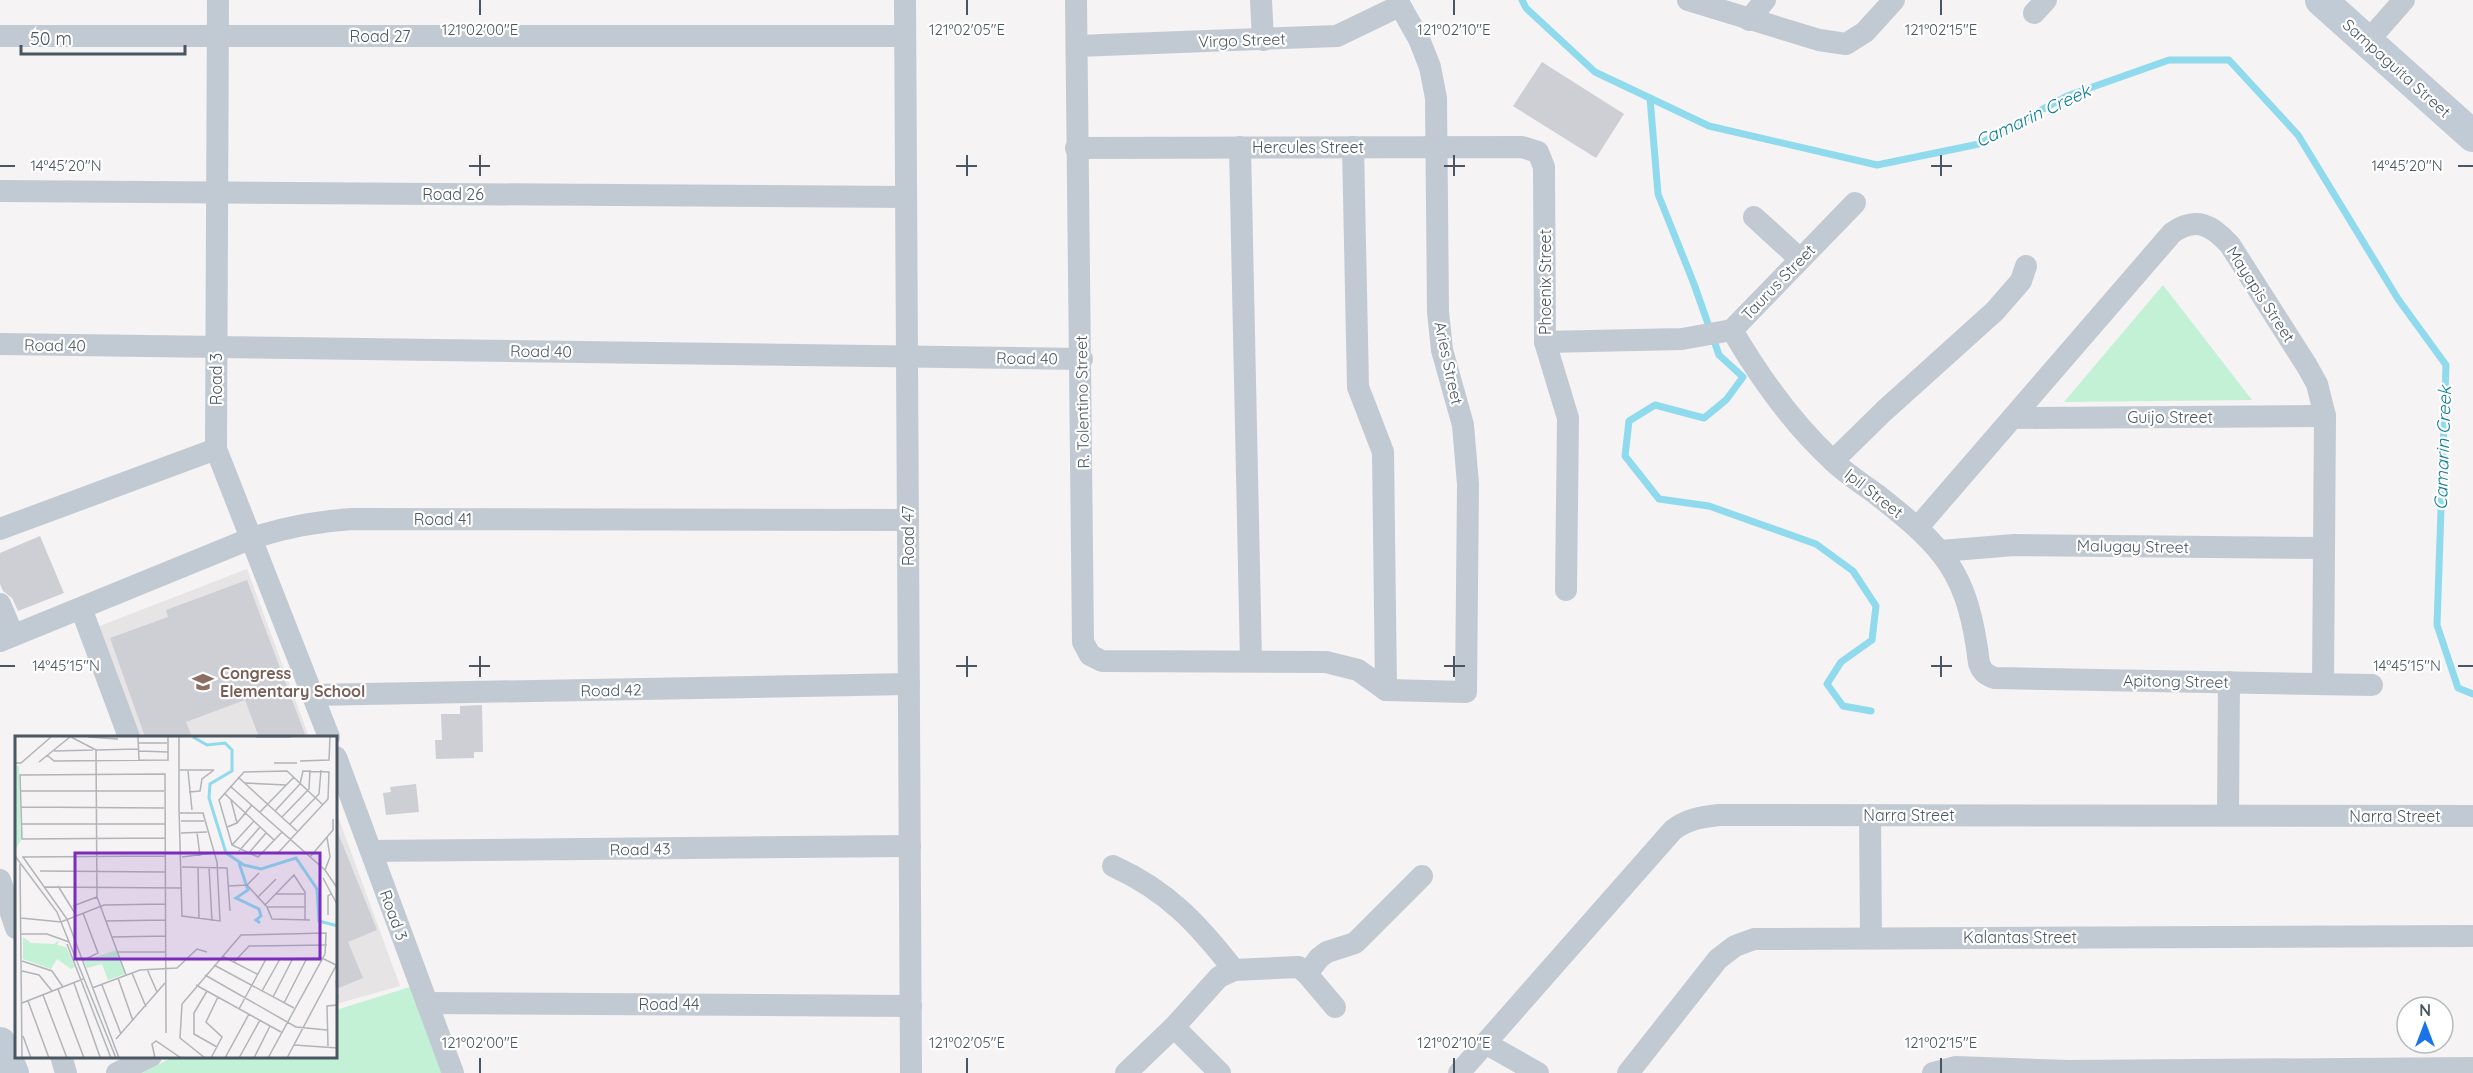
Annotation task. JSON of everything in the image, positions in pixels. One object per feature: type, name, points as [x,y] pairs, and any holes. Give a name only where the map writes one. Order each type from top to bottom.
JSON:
[{"type":"street","name":"Road 3","points":[[218,0],[216,449],[329,736]]},
{"type":"street","name":"Road 47","points":[[905,0],[911,1073]]},
{"type":"street","points":[[1076,0],[1076,148]]},
{"type":"street","points":[[1261,0],[1263,40]]},
{"type":"street","points":[[1688,0],[1819,40],[1846,44],[1865,32],[1894,0]]},
{"type":"street","points":[[1749,20],[1765,0]]},
{"type":"street","name":"Sampaguita Street","points":[[2321,0],[2473,136]]},
{"type":"street","points":[[2367,42],[2404,0]]},
{"type":"street","name":"Virgo Street","points":[[1077,46],[1337,36],[1398,3]]},
{"type":"street","name":"Aries Street","points":[[1386,690],[1466,692],[1468,484],[1463,425],[1442,350],[1438,312],[1436,98],[1430,67],[1419,39],[1398,3]]},
{"type":"street","name":"Road 27","points":[[0,36],[905,36]]},
{"type":"street","name":"Hercules Street","points":[[1076,148],[1437,146],[1522,147],[1538,152]]},
{"type":"street","points":[[1240,147],[1251,661],[1326,662],[1358,670],[1386,690]]},
{"type":"street","points":[[1353,147],[1358,387],[1383,452],[1386,690]]},
{"type":"street","name":"R. Tolentino Street","points":[[1076,148],[1082,358],[1083,642],[1090,655],[1102,661],[1251,661]]},
{"type":"street","name":"Phoenix Street","points":[[1538,152],[1544,167],[1545,342],[1568,418],[1566,590]]},
{"type":"street","name":"Road 26","points":[[0,191],[906,197]]},
{"type":"street","name":"Taurus Street","points":[[1545,342],[1682,339],[1732,330],[1855,203]]},
{"type":"street","points":[[1754,217],[1800,260]]},
{"type":"street","name":"Mayapis Street","points":[[1918,527],[2172,233],[2182,226],[2196,224],[2208,226],[2220,233],[2230,245],[2317,384],[2325,416],[2323,684]]},
{"type":"street","points":[[1833,461],[1892,403],[1995,311],[2021,281],[2026,266]]},
{"type":"street","name":"Ipil Street","points":[[1732,330],[1771,392],[1833,461],[1918,527],[1953,567],[1961,585],[1982,671]]},
{"type":"street","name":"Road 40","points":[[0,344],[1082,358]]},
{"type":"street","name":"Guijo Street","points":[[2014,418],[2325,416]]},
{"type":"street","points":[[0,529],[216,449]]},
{"type":"street","name":"Road 41","points":[[6,638],[252,538],[287,526],[353,519],[908,520]]},
{"type":"street","name":"Malugay Street","points":[[1941,551],[2014,545],[2324,548]]},
{"type":"street","points":[[0,604],[6,638]]},
{"type":"street","points":[[81,608],[129,736]]},
{"type":"street","name":"Apitong Street","points":[[1982,671],[1995,678],[2372,685]]},
{"type":"street","points":[[2228,816],[2229,682]]},
{"type":"street","name":"Road 42","points":[[313,695],[909,684]]},
{"type":"street","name":"Road 3","points":[[338,762],[453,1073]]},
{"type":"street","name":"Narra Street","points":[[1459,1073],[1682,823],[1695,818],[1719,815],[2473,816]]},
{"type":"street","points":[[1870,815],[1871,938]]},
{"type":"street","name":"Road 43","points":[[371,851],[910,846]]},
{"type":"street","points":[[1113,866],[1142,879],[1167,897],[1203,930],[1234,970]]},
{"type":"street","points":[[1307,974],[1319,958],[1327,952],[1352,946],[1362,938],[1422,876]]},
{"type":"street","points":[[0,880],[15,925]]},
{"type":"street","name":"Kalantas Street","points":[[1628,1073],[1718,959],[1735,946],[1754,939],[2473,936]]},
{"type":"street","points":[[1126,1073],[1174,1027],[1219,977],[1234,970],[1299,967],[1335,1007]]},
{"type":"street","name":"Road 44","points":[[426,1003],[911,1006]]},
{"type":"street","points":[[1174,1027],[1220,1073]]},
{"type":"street","points":[[0,1043],[13,1073]]},
{"type":"street","points":[[1485,1043],[1538,1073]]},
{"type":"street","points":[[62,1058],[66,1073]]},
{"type":"street","points":[[117,1073],[147,1058]]},
{"type":"street","points":[[1933,1073],[1955,1067],[2067,1072],[2473,1068]]},
{"type":"shaded area","name":"Congress Elementary School","points":[[247,569],[309,736],[138,736],[97,627]]},
{"type":"shaded area","points":[[338,816],[400,986],[338,1003]]},
{"type":"green space","points":[[2163,285],[2252,400],[2064,402]]},
{"type":"green space","points":[[413,986],[445,1073],[142,1073],[171,1058],[338,1058],[338,1009]]},
{"type":"building","points":[[1542,62],[1624,114],[1596,158],[1513,106]]},
{"type":"building","points":[[40,536],[64,593],[18,611],[12,598],[3,591],[0,584],[0,553]]},
{"type":"building","name":"Congress Elementary School","points":[[247,580],[306,736],[259,736],[245,700],[186,722],[192,736],[145,736],[110,638],[168,617],[166,610]]},
{"type":"building","points":[[482,705],[483,752],[474,752],[474,758],[436,759],[435,740],[442,740],[441,714],[460,714],[460,706]]},
{"type":"building","points":[[416,784],[419,812],[386,815],[383,793],[391,792],[390,787]]},
{"type":"building","points":[[338,833],[377,930],[348,942],[363,978],[338,988]]},
{"type":"waterway","name":"Camarin Creek","points":[[1522,0],[1526,8],[1595,72],[1709,126],[1877,165],[1979,144],[2067,96],[2169,60],[2229,60],[2298,135],[2398,299],[2446,365],[2437,625],[2458,688],[2473,694]]},
{"type":"waterway","points":[[1650,98],[1658,194],[1719,355],[1743,377],[1726,400],[1704,418],[1655,405],[1629,421],[1625,456],[1659,499],[1709,506],[1816,544],[1853,571],[1876,606],[1872,640],[1841,662],[1827,684],[1843,706],[1871,711]]},
{"type":"place","name":"Congress Elementary School","points":[[203,682]]}]
